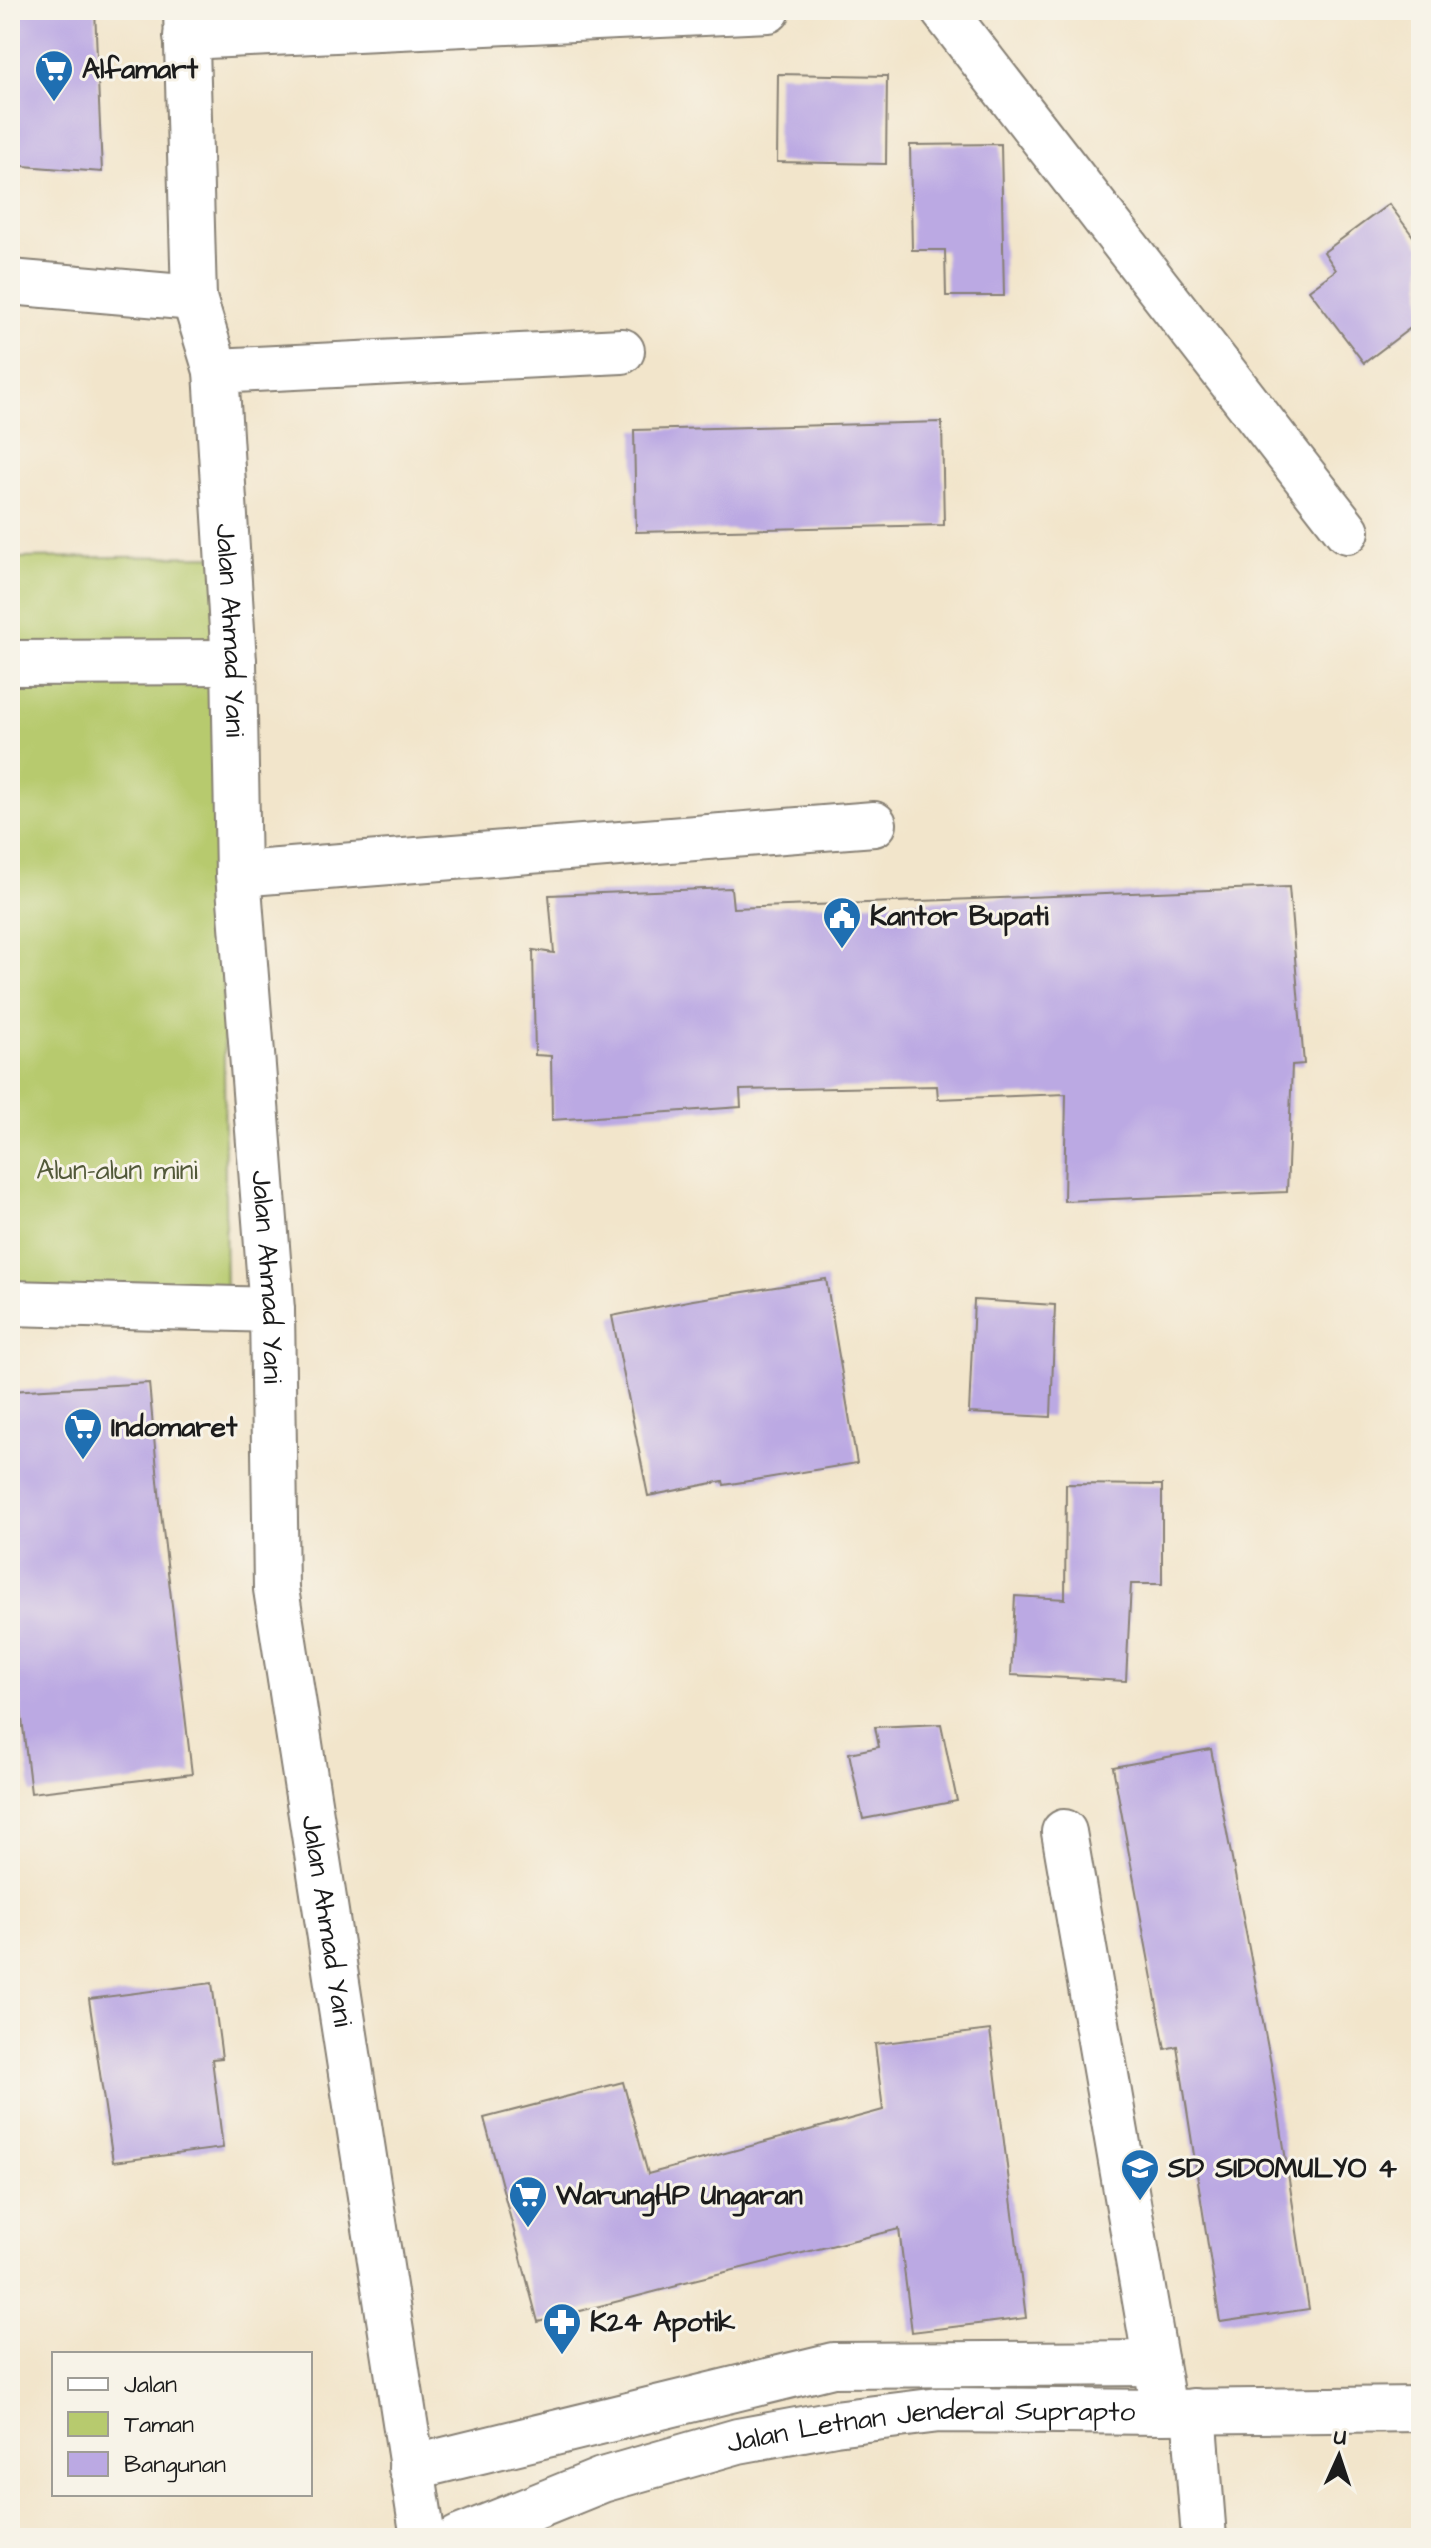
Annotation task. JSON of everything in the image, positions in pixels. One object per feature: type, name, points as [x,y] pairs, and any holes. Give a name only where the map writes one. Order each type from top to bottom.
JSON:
[{"type":"street","points":[[186,24],[768,10]]},
{"type":"street","points":[[943,10],[1347,531]]},
{"type":"street","name":"Jalan Ahmad Yani","points":[[186,24],[194,298],[216,371],[234,662],[238,874],[272,1310],[276,1589],[337,1967],[423,2538]]},
{"type":"street","points":[[10,282],[194,298]]},
{"type":"street","points":[[216,371],[622,351]]},
{"type":"street","points":[[10,663],[234,662]]},
{"type":"street","points":[[238,874],[874,824]]},
{"type":"street","points":[[10,1303],[272,1310]]},
{"type":"street","points":[[1064,1832],[1156,2363],[1178,2411],[1204,2538]]},
{"type":"street","points":[[411,2468],[833,2365],[1156,2363]]},
{"type":"street","name":"Jalan Letnan Jenderal Suprapto","points":[[459,2538],[602,2480],[738,2441],[835,2423],[939,2410],[1421,2409]]},
{"type":"green space","name":"Alun-alun mini","points":[[220,556],[226,1316],[10,1318],[10,558]]},
{"type":"building","name":"Alfamart","points":[[10,10],[95,10],[102,172],[10,165]]},
{"type":"building","points":[[778,74],[887,76],[886,164],[777,162]]},
{"type":"building","points":[[1001,144],[1004,296],[946,296],[945,250],[912,250],[910,145]]},
{"type":"building","points":[[1389,204],[1421,247],[1421,320],[1364,363],[1309,290],[1336,270],[1324,252]]},
{"type":"building","points":[[942,422],[944,525],[636,532],[634,430]]},
{"type":"building","points":[[1289,887],[1304,1064],[1292,1065],[1287,1192],[1064,1201],[1066,1094],[938,1099],[937,1086],[740,1090],[741,1107],[552,1120],[551,1056],[535,1055],[533,950],[554,953],[549,895],[731,888],[733,908]]},
{"type":"building","points":[[826,1279],[857,1463],[724,1485],[723,1481],[648,1496],[612,1316]]},
{"type":"building","points":[[974,1300],[1055,1305],[1051,1417],[969,1413]]},
{"type":"building","points":[[149,1383],[192,1774],[31,1793],[10,1619],[10,1391]]},
{"type":"building","points":[[1066,1484],[1162,1485],[1162,1584],[1131,1584],[1126,1681],[1011,1675],[1015,1596],[1065,1599]]},
{"type":"building","points":[[941,1724],[957,1801],[863,1819],[849,1753],[879,1747],[875,1727]]},
{"type":"building","points":[[1211,1749],[1271,2064],[1309,2309],[1220,2322],[1177,2046],[1165,2049],[1113,1767]]},
{"type":"building","points":[[212,1983],[222,2058],[212,2059],[223,2148],[113,2162],[89,1999]]},
{"type":"building","points":[[990,2030],[1026,2318],[912,2332],[899,2229],[538,2322],[484,2118],[623,2082],[648,2174],[883,2110],[875,2044]]},
{"type":"place","name":"Alfamart","points":[[54,103]]},
{"type":"place","name":"Kantor Bupati","points":[[842,950]]},
{"type":"place","name":"Indomaret","points":[[83,1461]]},
{"type":"place","name":"SD SIDOMULYO 4","points":[[1140,2202]]},
{"type":"place","name":"WarungHP Ungaran","points":[[528,2229]]},
{"type":"place","name":"K24 Apotik","points":[[562,2356]]}]
